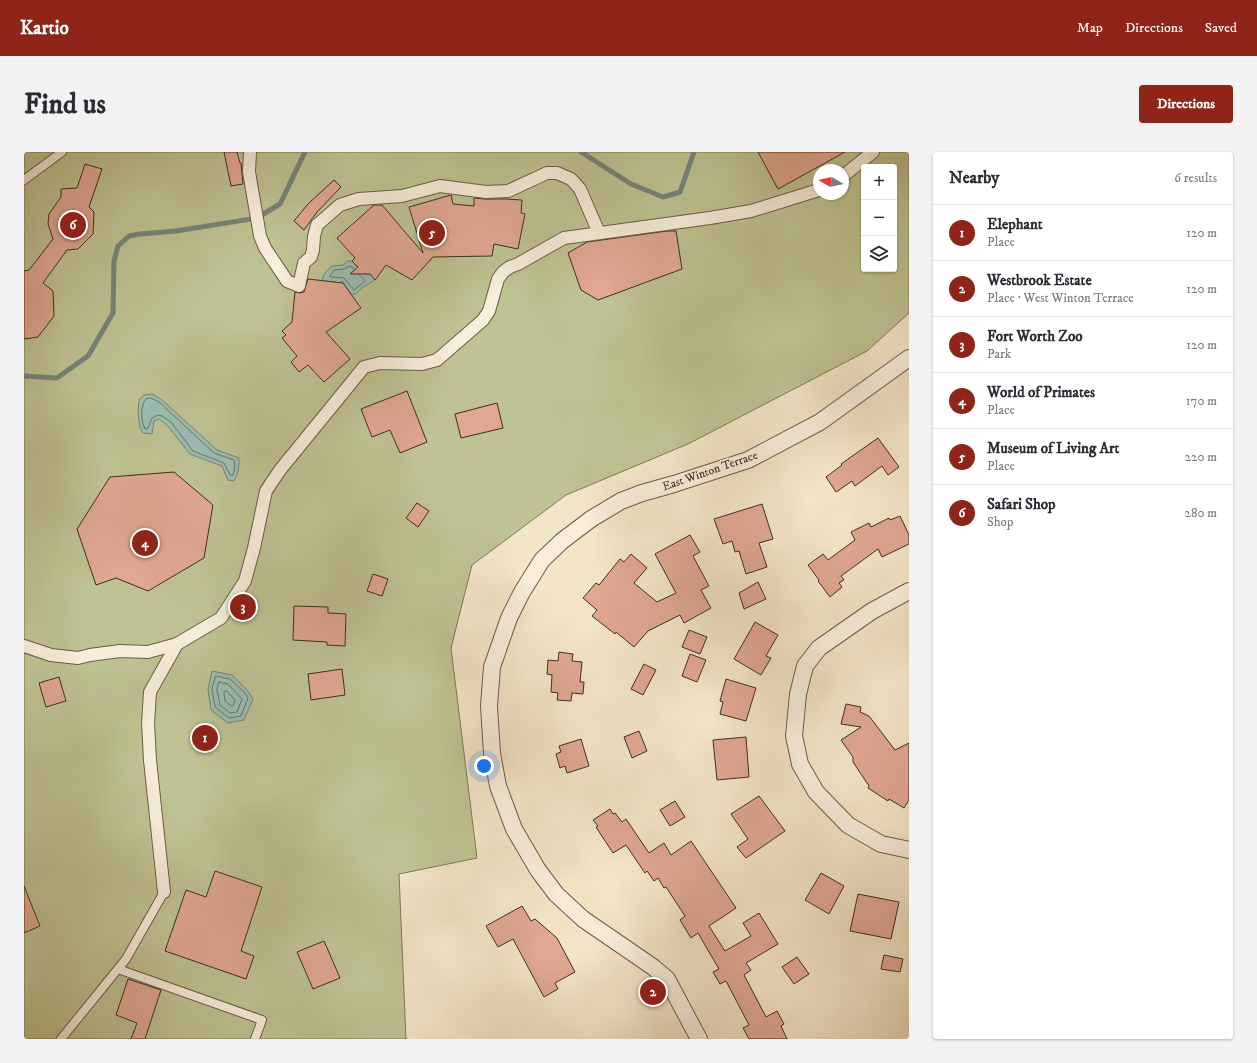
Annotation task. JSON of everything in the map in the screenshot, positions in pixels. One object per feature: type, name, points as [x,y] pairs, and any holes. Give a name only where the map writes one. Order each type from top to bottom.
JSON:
[{"type":"street","points":[[250,152],[249,172],[260,236],[265,248],[287,281],[299,286],[304,263],[314,250],[314,236],[317,225],[340,205],[359,199],[402,196],[440,186],[486,192],[508,191],[547,173],[557,173],[571,179],[580,189],[599,233]]},
{"type":"street","points":[[849,171],[873,152]]},
{"type":"street","points":[[24,646],[51,655],[78,658],[120,651],[148,652],[177,644],[221,618],[245,581],[254,548],[266,491],[280,470],[364,367],[380,363],[422,364],[436,360],[483,320],[489,311],[498,279],[503,272],[510,267],[564,238],[751,211],[813,192]]},
{"type":"street","name":"East Winton Terrace","points":[[700,1039],[667,978],[583,919],[556,894],[538,870],[514,829],[498,786],[492,753],[488,706],[492,667],[509,618],[522,592],[542,560],[562,541],[591,519],[621,501],[642,492],[674,484],[748,460],[820,422],[909,358]]},
{"type":"street","points":[[909,591],[872,611],[819,648],[805,666],[798,694],[794,736],[800,764],[816,792],[848,825],[881,844],[909,850]]},
{"type":"street","points":[[164,892],[150,760],[148,720],[150,692],[177,644]]},
{"type":"lane","points":[[24,180],[62,152]]},
{"type":"lane","points":[[61,1039],[126,959],[164,892]]},
{"type":"lane","points":[[118,969],[262,1020],[255,1039]]},
{"type":"green space","points":[[24,152],[909,152],[909,313],[867,351],[688,444],[566,495],[472,565],[451,648],[477,858],[399,874],[406,1039],[24,1039]]},
{"type":"water","points":[[348,261],[352,261],[364,274],[370,274],[375,280],[352,295],[342,281],[338,284],[336,282],[322,281],[324,274],[332,266],[343,265]]},
{"type":"water","points":[[152,394],[161,399],[217,450],[239,458],[238,473],[234,481],[228,480],[222,466],[190,454],[167,425],[159,419],[154,421],[152,434],[143,433],[140,428],[138,413],[139,400],[144,395]]},
{"type":"water","points":[[212,671],[232,675],[247,690],[253,699],[244,720],[228,723],[211,710],[208,689]]},
{"type":"building","points":[[224,152],[237,152],[241,163],[243,184],[231,186]]},
{"type":"building","points":[[758,152],[845,152],[823,164],[813,164],[813,170],[778,189]]},
{"type":"building","points":[[85,164],[102,169],[89,207],[94,212],[93,234],[78,249],[67,250],[43,283],[53,291],[54,316],[38,337],[24,339],[24,271],[29,270],[53,239],[48,224],[49,214],[61,197],[61,189],[77,188]]},
{"type":"building","points":[[334,180],[341,187],[317,212],[304,230],[294,221],[308,204]]},
{"type":"building","points":[[451,195],[453,204],[474,206],[474,198],[522,200],[521,213],[525,214],[518,249],[494,244],[492,256],[433,257],[412,280],[386,265],[375,280],[370,274],[350,274],[358,267],[352,261],[355,258],[337,238],[374,205],[382,205],[423,253],[409,207]]},
{"type":"building","points":[[676,231],[682,269],[598,300],[581,290],[568,253],[587,242]]},
{"type":"building","points":[[308,279],[343,283],[361,308],[326,332],[350,359],[324,382],[308,365],[299,372],[291,362],[297,356],[282,338],[286,335],[282,331],[292,322],[295,292],[304,292]]},
{"type":"building","points":[[407,391],[427,442],[400,453],[390,430],[372,437],[361,409]]},
{"type":"building","points":[[497,403],[503,428],[461,438],[455,414]]},
{"type":"building","points":[[878,438],[899,467],[888,475],[882,466],[855,486],[852,481],[836,492],[826,477],[842,465],[841,464]]},
{"type":"building","points":[[174,472],[213,505],[204,558],[148,591],[116,578],[96,585],[77,529],[110,477]]},
{"type":"building","points":[[417,503],[429,511],[418,527],[406,518]]},
{"type":"building","points":[[762,504],[773,539],[759,543],[767,567],[746,574],[739,551],[735,552],[732,541],[723,544],[714,519]]},
{"type":"building","points":[[900,516],[909,535],[909,544],[882,557],[878,549],[841,576],[844,580],[839,583],[842,587],[830,597],[808,565],[823,554],[828,560],[855,540],[851,532],[869,523],[871,527],[889,518],[890,520]]},
{"type":"building","points":[[690,535],[700,552],[693,556],[709,586],[701,590],[711,608],[684,623],[680,615],[648,631],[634,647],[616,632],[615,634],[592,616],[597,610],[583,598],[596,583],[599,585],[620,559],[624,562],[631,554],[647,568],[634,583],[657,602],[676,593],[655,554]]},
{"type":"building","points":[[373,574],[388,579],[382,596],[367,591]]},
{"type":"building","points":[[758,582],[766,599],[744,609],[739,593]]},
{"type":"building","points":[[294,606],[328,607],[328,613],[346,614],[345,646],[327,645],[327,642],[293,640]]},
{"type":"building","points":[[755,622],[778,635],[766,656],[771,658],[761,675],[734,659]]},
{"type":"building","points":[[689,630],[707,637],[700,654],[682,647]]},
{"type":"building","points":[[559,652],[573,654],[572,661],[582,662],[580,682],[584,682],[583,694],[572,693],[571,701],[557,700],[558,693],[551,692],[552,675],[547,674],[548,660],[558,661]]},
{"type":"building","points":[[690,654],[706,660],[697,682],[682,676]]},
{"type":"building","points":[[644,664],[656,670],[643,695],[631,689]]},
{"type":"building","points":[[342,669],[345,695],[311,700],[308,674]]},
{"type":"building","points":[[59,677],[66,701],[46,707],[39,683]]},
{"type":"building","points":[[726,679],[756,688],[746,721],[720,714],[723,702],[720,701]]},
{"type":"building","points":[[846,704],[861,707],[860,712],[869,716],[895,750],[909,743],[909,800],[904,808],[889,799],[888,801],[868,788],[869,786],[853,762],[853,757],[841,740],[861,727],[841,724]]},
{"type":"building","points":[[639,731],[647,751],[632,758],[624,737]]},
{"type":"building","points":[[746,737],[749,777],[717,780],[713,740]]},
{"type":"building","points":[[581,739],[589,766],[567,773],[565,766],[560,768],[556,754],[561,752],[559,746]]},
{"type":"building","points":[[759,796],[785,831],[746,858],[737,847],[748,839],[731,814]]},
{"type":"building","points":[[675,801],[685,817],[670,826],[660,810]]},
{"type":"building","points":[[610,809],[622,822],[626,819],[649,853],[664,843],[671,855],[691,841],[736,908],[709,926],[725,951],[751,936],[743,923],[759,913],[778,944],[746,963],[751,970],[744,975],[766,1017],[777,1011],[784,1024],[781,1026],[787,1039],[749,1039],[743,1028],[749,1025],[726,981],[720,984],[713,972],[719,969],[698,933],[691,938],[680,920],[685,916],[666,887],[664,888],[658,878],[654,881],[647,871],[645,873],[626,845],[613,853],[596,827],[598,826],[593,820]]},
{"type":"building","points":[[215,871],[262,887],[241,951],[254,956],[246,979],[165,951],[186,890],[206,897]]},
{"type":"building","points":[[821,873],[844,886],[829,914],[805,900]]},
{"type":"building","points":[[24,886],[40,926],[24,933]]},
{"type":"building","points":[[858,894],[899,902],[891,939],[850,931]]},
{"type":"building","points":[[522,906],[531,921],[535,919],[557,938],[575,972],[555,983],[558,989],[544,997],[513,939],[498,947],[486,926]]},
{"type":"building","points":[[324,941],[340,978],[313,989],[297,952]]},
{"type":"building","points":[[884,955],[903,959],[900,972],[881,969]]},
{"type":"building","points":[[797,957],[809,974],[794,984],[782,967]]},
{"type":"building","points":[[128,979],[161,990],[145,1039],[131,1039],[137,1023],[116,1015]]},
{"type":"waterway","points":[[24,376],[57,378],[88,356],[113,313],[114,261],[118,246],[129,236],[176,231],[257,218],[280,204],[305,152]]},
{"type":"waterway","points":[[581,152],[631,184],[663,197],[680,192],[694,152]]},
{"type":"place","name":"Safari Shop","points":[[73,225]]},
{"type":"place","name":"Museum of Living Art","points":[[432,233]]},
{"type":"place","name":"World of Primates","points":[[145,543]]},
{"type":"place","name":"Fort Worth Zoo","points":[[243,607]]},
{"type":"place","name":"Elephant","points":[[205,738]]},
{"type":"place","name":"Westbrook Estate","points":[[653,992]]}]
